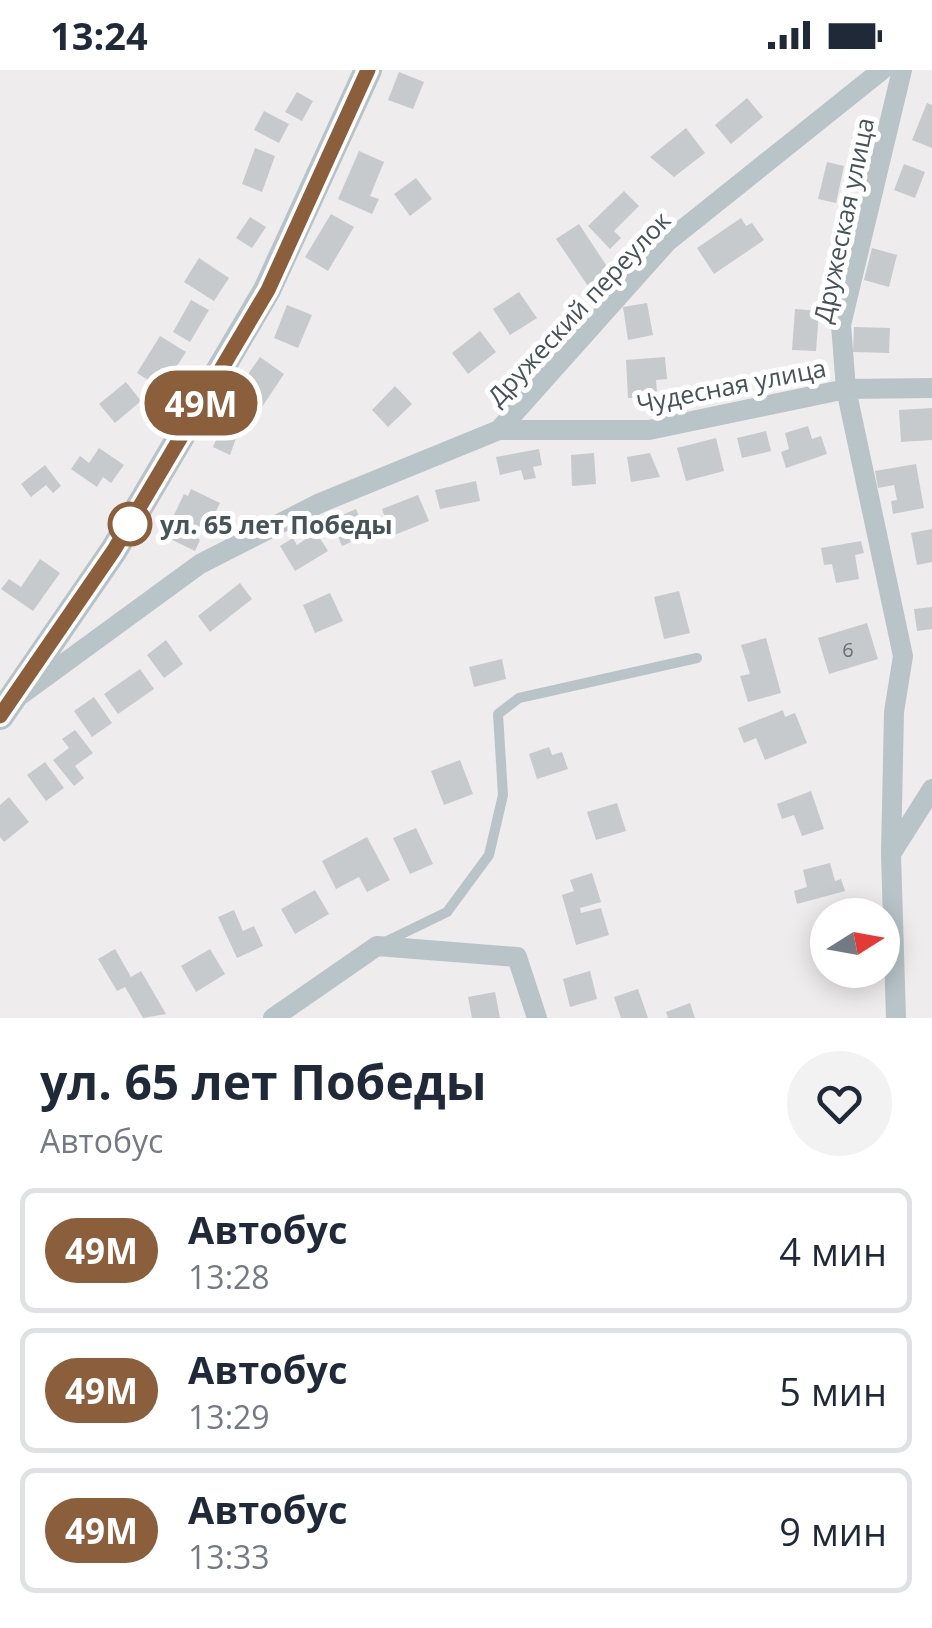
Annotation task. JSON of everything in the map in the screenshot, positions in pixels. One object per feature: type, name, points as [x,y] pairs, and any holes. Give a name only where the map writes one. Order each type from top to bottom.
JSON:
[{"type":"street","points":[[6,709],[114,550],[268,290],[368,70]]},
{"type":"street","name":"Дружеский переулок","points":[[499,430],[667,242],[882,70]]},
{"type":"street","name":"Дружеская улица","points":[[896,1018],[891,854],[894,712],[902,656],[867,471],[846,388],[842,324],[902,70]]},
{"type":"street","name":"Чудесная улица","points":[[6,709],[200,564],[320,503],[499,430],[648,430],[846,388],[932,388]]},
{"type":"street","points":[[891,854],[932,789]]},
{"type":"street","points":[[273,1018],[377,946],[517,957],[537,1018]]},
{"type":"lane","points":[[377,946],[447,912],[489,855],[503,795],[498,714],[519,698],[697,658]]},
{"type":"building","points":[[399,72],[424,82],[413,109],[388,100]]},
{"type":"building","points":[[297,92],[313,101],[302,121],[285,112]]},
{"type":"building","points":[[747,98],[763,117],[731,144],[715,125]]},
{"type":"building","points":[[927,103],[932,105],[932,148],[912,140]]},
{"type":"building","points":[[264,111],[289,124],[279,143],[254,130]]},
{"type":"building","points":[[686,128],[705,153],[674,177],[650,157]]},
{"type":"building","points":[[255,148],[275,156],[262,192],[242,184]]},
{"type":"building","points":[[359,151],[384,162],[370,196],[379,199],[372,214],[338,199]]},
{"type":"building","points":[[827,162],[844,166],[836,203],[818,199]]},
{"type":"building","points":[[904,164],[925,172],[915,198],[894,190]]},
{"type":"building","points":[[416,178],[432,199],[410,216],[394,194]]},
{"type":"building","points":[[624,191],[639,206],[614,231],[621,238],[610,249],[588,226]]},
{"type":"building","points":[[331,214],[354,227],[328,271],[305,257]]},
{"type":"building","points":[[250,217],[266,227],[252,248],[236,238]]},
{"type":"building","points":[[741,218],[746,226],[752,223],[764,240],[714,274],[697,248]]},
{"type":"building","points":[[579,224],[610,271],[588,286],[556,239]]},
{"type":"building","points":[[872,248],[897,255],[889,287],[864,280]]},
{"type":"building","points":[[199,258],[229,278],[214,301],[184,282]]},
{"type":"building","points":[[519,292],[537,318],[510,335],[493,309]]},
{"type":"building","points":[[191,300],[209,310],[190,342],[173,332]]},
{"type":"building","points":[[647,303],[653,335],[628,340],[623,307]]},
{"type":"building","points":[[287,305],[312,315],[298,348],[274,338]]},
{"type":"building","points":[[795,309],[819,311],[816,351],[792,350]]},
{"type":"building","points":[[854,327],[890,328],[889,353],[853,352]]},
{"type":"building","points":[[480,331],[496,352],[468,374],[452,353]]},
{"type":"building","points":[[160,336],[186,352],[162,389],[137,373]]},
{"type":"building","points":[[260,357],[284,374],[260,410],[254,406],[250,412],[231,399]]},
{"type":"building","points":[[665,357],[667,379],[656,380],[658,403],[634,404],[634,398],[628,398],[626,360]]},
{"type":"building","points":[[126,382],[141,401],[115,423],[99,404]]},
{"type":"building","points":[[395,386],[412,404],[388,427],[372,410]]},
{"type":"building","points":[[932,408],[932,440],[901,442],[899,410]]},
{"type":"building","points":[[228,414],[242,421],[230,455],[213,447]]},
{"type":"building","points":[[808,426],[812,439],[821,436],[827,454],[786,468],[781,452],[789,449],[785,433]]},
{"type":"building","points":[[766,431],[771,451],[742,458],[737,438]]},
{"type":"building","points":[[716,438],[724,471],[686,481],[677,448]]},
{"type":"building","points":[[99,448],[124,465],[111,483],[103,477],[97,487],[71,469],[80,456],[89,463]]},
{"type":"building","points":[[539,449],[542,465],[533,467],[536,478],[524,480],[521,470],[500,475],[496,457]]},
{"type":"building","points":[[594,453],[596,484],[572,486],[571,455]]},
{"type":"building","points":[[650,453],[660,477],[631,482],[627,457]]},
{"type":"building","points":[[916,464],[924,508],[893,514],[891,501],[897,500],[894,485],[878,488],[875,471]]},
{"type":"building","points":[[45,465],[61,486],[53,493],[46,485],[31,497],[21,484]]},
{"type":"building","points":[[476,481],[480,501],[440,509],[435,490]]},
{"type":"building","points":[[191,489],[220,503],[213,517],[205,514],[195,536],[200,540],[195,551],[164,536],[184,494],[188,496]]},
{"type":"building","points":[[418,495],[429,521],[392,536],[382,509]]},
{"type":"building","points":[[356,509],[367,535],[342,546],[331,520]]},
{"type":"building","points":[[932,529],[932,562],[917,565],[911,533]]},
{"type":"building","points":[[316,532],[328,551],[295,571],[280,546],[293,538],[297,545]]},
{"type":"building","points":[[861,541],[864,553],[855,555],[859,579],[836,583],[832,564],[824,565],[821,548]]},
{"type":"building","points":[[40,559],[60,573],[33,611],[1,589],[9,579],[21,587]]},
{"type":"building","points":[[240,583],[252,599],[210,632],[198,616]]},
{"type":"building","points":[[679,591],[690,633],[664,639],[654,597]]},
{"type":"building","points":[[330,593],[343,621],[315,633],[303,605]]},
{"type":"building","points":[[932,607],[932,629],[917,631],[914,609]]},
{"type":"building","points":[[867,623],[878,659],[829,674],[818,638]]},
{"type":"building","points":[[766,638],[781,693],[748,702],[740,676],[750,674],[741,645]]},
{"type":"building","points":[[166,640],[183,664],[164,678],[147,655]]},
{"type":"building","points":[[502,659],[506,679],[474,687],[469,667]]},
{"type":"building","points":[[140,669],[154,689],[118,714],[104,694]]},
{"type":"building","points":[[94,697],[112,723],[92,737],[74,711]]},
{"type":"building","points":[[783,710],[785,717],[795,713],[807,743],[765,760],[756,738],[744,743],[738,728]]},
{"type":"building","points":[[75,730],[93,753],[75,766],[84,778],[74,786],[53,760],[69,748],[62,739]]},
{"type":"building","points":[[549,747],[552,755],[562,752],[568,769],[537,779],[529,754]]},
{"type":"building","points":[[460,760],[473,794],[444,805],[431,771]]},
{"type":"building","points":[[45,762],[64,788],[46,801],[27,775]]},
{"type":"building","points":[[811,791],[824,829],[802,836],[794,815],[782,819],[777,804]]},
{"type":"building","points":[[9,797],[29,822],[4,842],[0,837],[0,805]]},
{"type":"building","points":[[617,803],[626,831],[596,840],[587,812]]},
{"type":"building","points":[[416,828],[433,864],[410,874],[393,838]]},
{"type":"building","points":[[367,837],[390,880],[367,892],[359,877],[336,889],[322,861]]},
{"type":"building","points":[[830,863],[835,881],[841,879],[845,891],[797,904],[794,891],[807,887],[803,870]]},
{"type":"building","points":[[592,873],[601,902],[580,908],[581,913],[601,908],[609,935],[576,945],[562,895],[574,891],[570,880]]},
{"type":"building","points":[[315,890],[329,914],[295,934],[281,909]]},
{"type":"building","points":[[234,910],[243,931],[254,926],[263,946],[237,958],[218,917]]},
{"type":"building","points":[[115,949],[131,977],[141,971],[166,1014],[143,1018],[125,987],[117,991],[98,959]]},
{"type":"building","points":[[210,949],[225,974],[196,992],[181,966]]},
{"type":"building","points":[[590,971],[597,999],[570,1007],[563,979]]},
{"type":"building","points":[[638,989],[648,1018],[621,1018],[614,997]]},
{"type":"building","points":[[495,992],[500,1018],[472,1018],[468,997]]},
{"type":"building","points":[[690,1003],[695,1018],[668,1018],[666,1012]]},
{"type":"bus line","name":"49М","points":[[0,716],[114,550],[268,290],[368,70]]},
{"type":"place","name":"ул. 65 лет Победы","points":[[130,524]]}]
